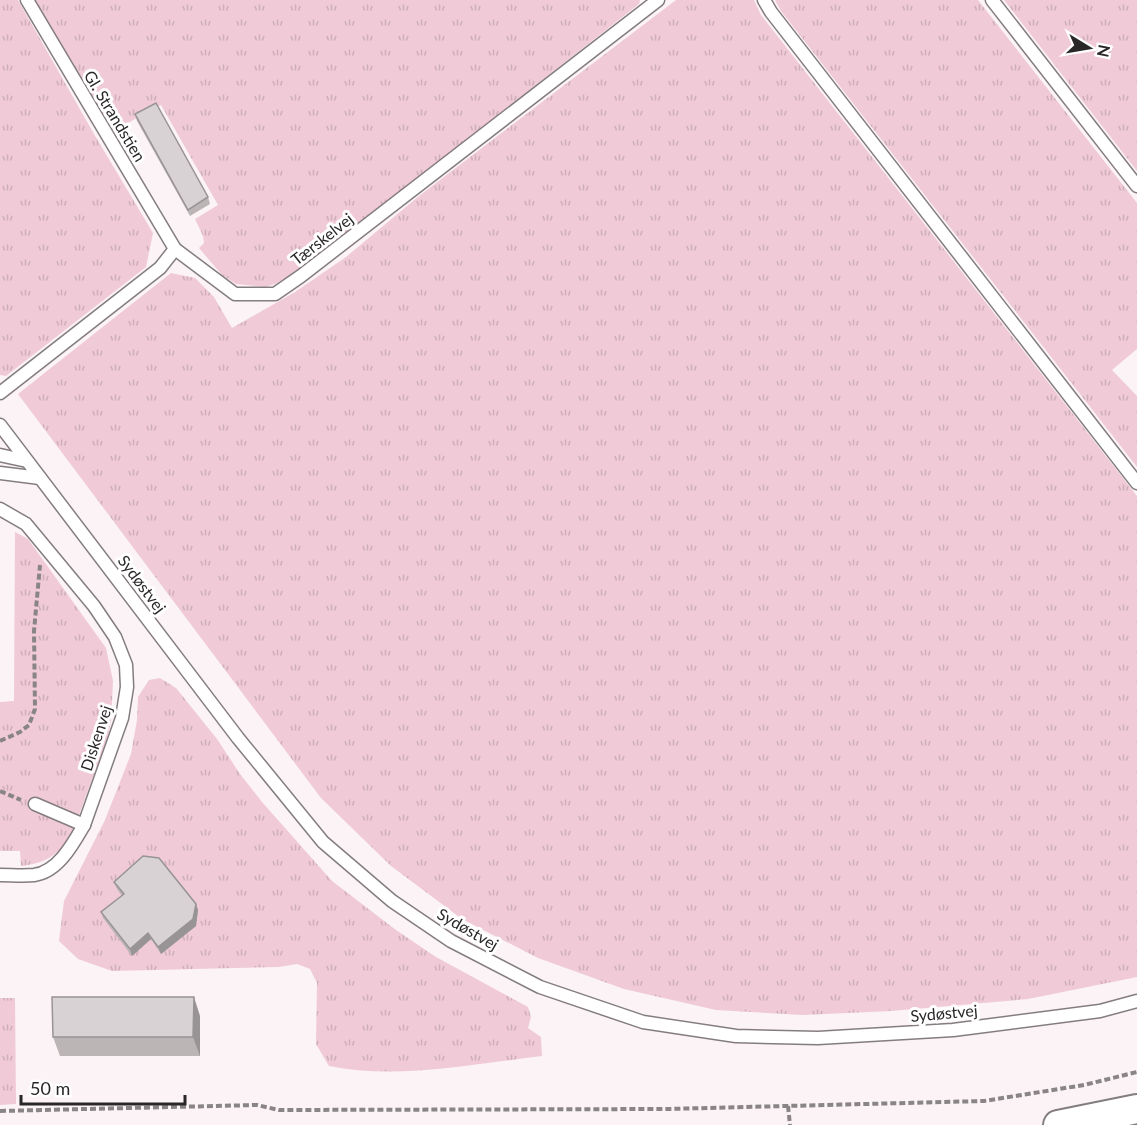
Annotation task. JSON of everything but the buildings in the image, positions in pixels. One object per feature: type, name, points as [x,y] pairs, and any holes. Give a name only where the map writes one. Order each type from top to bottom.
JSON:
[{"type":"street","points":[[1058,1125],[1137,1109]]},
{"type":"lane","name":"Gl. Strandstien","points":[[27,0],[175,249]]},
{"type":"lane","name":"Tærskelvej","points":[[175,249],[235,294],[275,294],[658,0]]},
{"type":"lane","points":[[764,0],[1137,483]]},
{"type":"lane","points":[[992,0],[1137,186]]},
{"type":"lane","points":[[0,393],[160,268],[175,249]]},
{"type":"lane","name":"Sydøstvej","points":[[0,425],[5,438],[27,460],[238,738],[323,842],[392,901],[451,941],[540,987],[643,1022],[736,1036],[818,1038],[963,1029],[1100,1011],[1137,1001]]},
{"type":"lane","points":[[0,455],[27,460]]},
{"type":"lane","points":[[0,473],[40,478]]},
{"type":"lane","name":"Diskenvej","points":[[0,510],[26,524],[94,606],[115,637],[126,665],[128,687],[122,718],[84,825],[75,842],[53,868],[36,875],[0,875]]},
{"type":"lane","points":[[35,804],[84,825]]},
{"type":"path","points":[[0,741],[29,725],[35,710],[34,630],[43,544]]},
{"type":"path","points":[[0,791],[35,804]]},
{"type":"path","points":[[0,1111],[257,1105],[279,1110],[667,1109],[984,1101],[1083,1085],[1137,1072]]},
{"type":"path","points":[[788,1106],[790,1125]]},
{"type":"green space","points":[[0,0],[18,0],[153,233],[146,267],[6,376],[0,375]]},
{"type":"green space","points":[[35,0],[640,0],[639,4],[306,266],[275,284],[265,287],[236,284],[222,275],[199,248],[204,243],[195,219],[218,205],[161,105],[113,131]]},
{"type":"green space","points":[[676,0],[754,0],[761,15],[1137,496],[1137,977],[1028,999],[891,1011],[803,1015],[716,1010],[624,989],[538,958],[462,919],[391,866],[321,798],[18,394],[171,273],[195,278],[214,297],[232,328],[295,292],[346,257],[419,196]]},
{"type":"green space","points":[[775,0],[978,0],[1137,203],[1137,349],[1112,370],[1137,396],[1137,467],[781,11]]},
{"type":"green space","points":[[1004,0],[1137,0],[1137,171]]},
{"type":"green space","points":[[15,532],[28,539],[106,648],[113,681],[111,722],[107,739],[70,839],[48,858],[21,866],[20,851],[0,851],[0,702],[14,701]]},
{"type":"green space","points":[[160,678],[176,688],[217,739],[262,802],[332,881],[396,930],[436,957],[528,1007],[531,1017],[528,1028],[541,1037],[542,1056],[408,1071],[355,1070],[329,1066],[316,1044],[317,983],[310,969],[297,964],[279,967],[112,971],[78,959],[59,941],[64,901],[105,820],[131,754],[137,720],[138,697],[149,680]]},
{"type":"green space","points":[[0,998],[15,998],[16,1104],[0,1105]]}]
